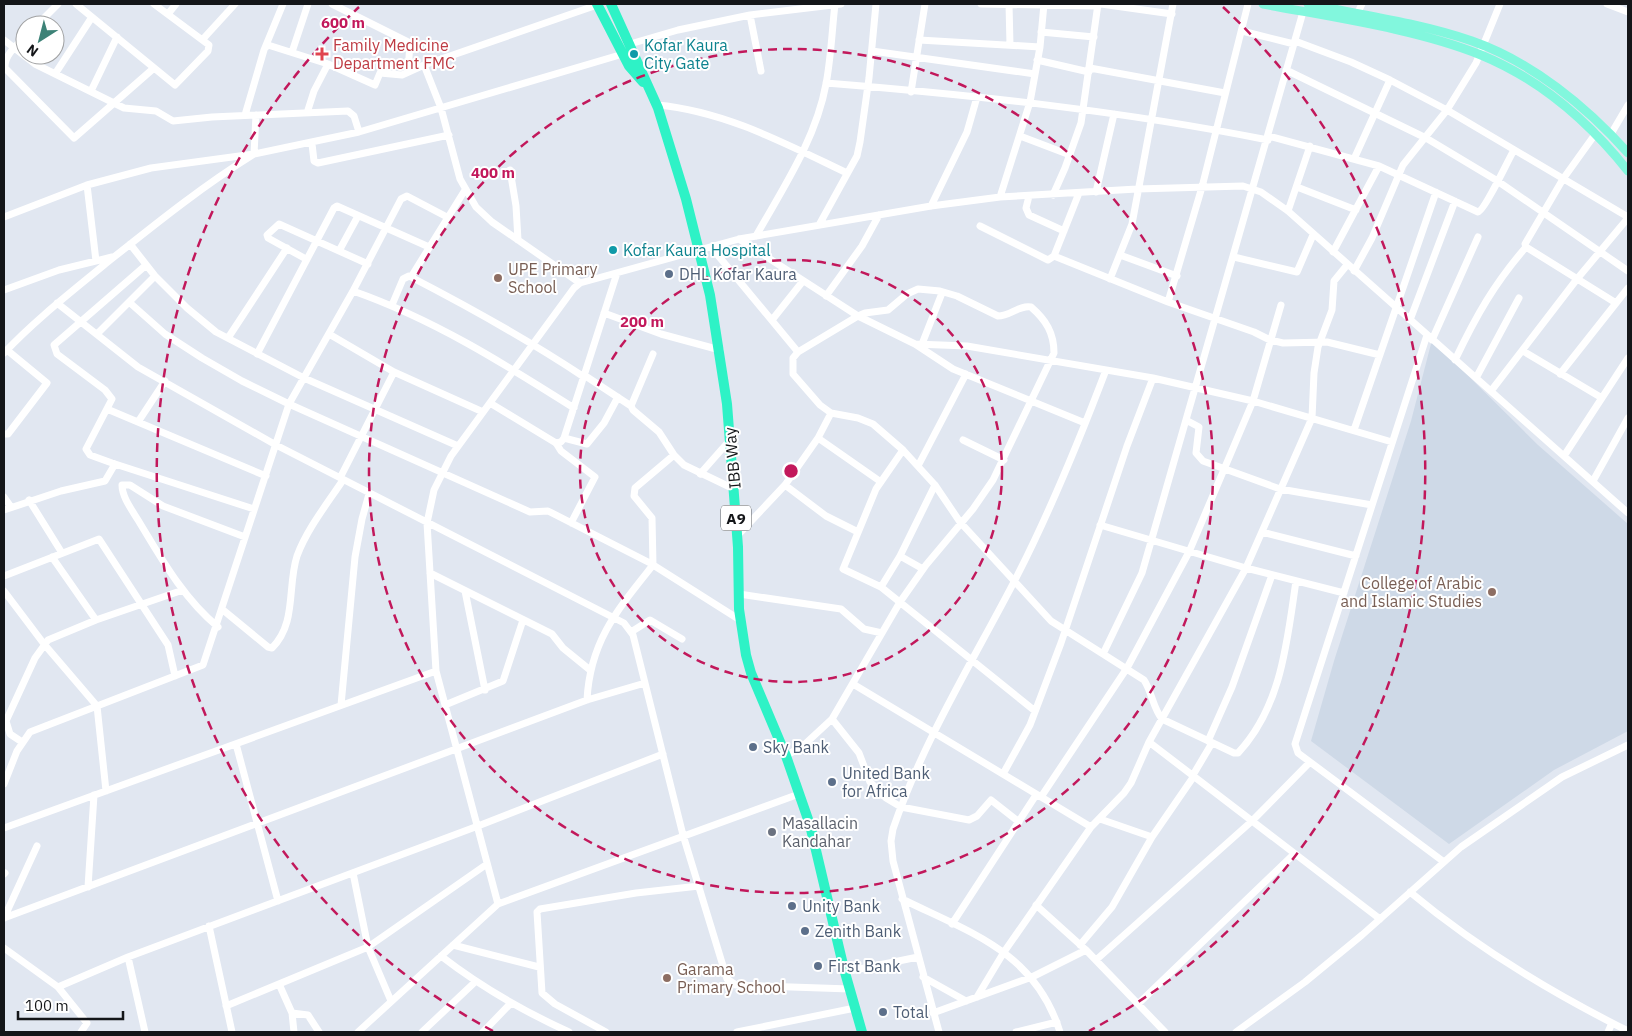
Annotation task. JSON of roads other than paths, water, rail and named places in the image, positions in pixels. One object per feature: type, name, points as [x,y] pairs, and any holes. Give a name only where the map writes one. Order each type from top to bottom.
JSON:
[{"type":"highway","points":[[597,4],[629,66],[650,91]]},
{"type":"highway","name":"IBB Way","points":[[610,4],[657,105],[684,190],[710,294],[720,350],[730,440],[738,536],[740,620],[752,673],[786,756],[810,825],[845,972],[862,1032]]},
{"type":"main road","points":[[1263,4],[1357,14],[1438,32],[1482,50],[1551,84],[1611,134],[1628,153]]},
{"type":"main road","points":[[1306,8],[1482,50],[1547,92],[1596,133],[1628,171]]},
{"type":"street","points":[[47,15],[58,4]]},
{"type":"street","points":[[76,4],[175,86],[208,51],[209,45],[154,4]]},
{"type":"street","points":[[168,14],[176,4]]},
{"type":"street","points":[[203,39],[234,4]]},
{"type":"street","points":[[245,116],[266,47],[283,4]]},
{"type":"street","points":[[292,52],[308,4]]},
{"type":"street","points":[[332,4],[410,43],[408,72]]},
{"type":"street","points":[[266,47],[268,45],[328,64],[373,85],[376,84],[380,73],[397,76],[597,4]]},
{"type":"street","points":[[756,236],[803,152],[826,83],[834,4]]},
{"type":"street","points":[[630,44],[678,30],[750,14],[841,4]]},
{"type":"street","points":[[818,225],[857,156],[868,87],[876,4]]},
{"type":"street","points":[[911,92],[925,4]]},
{"type":"street","points":[[980,4],[1099,4],[1172,14]]},
{"type":"street","points":[[1009,4],[1010,45]]},
{"type":"street","points":[[1000,197],[1030,102],[1040,47],[1044,4]]},
{"type":"street","points":[[1053,195],[1070,156],[1084,110],[1099,4]]},
{"type":"street","points":[[1110,279],[1132,224],[1137,189],[1174,4]]},
{"type":"street","points":[[1168,302],[1202,187],[1215,129],[1248,4]]},
{"type":"street","points":[[1357,14],[1362,4]]},
{"type":"street","points":[[1354,271],[1372,238],[1399,174],[1408,158],[1426,138],[1446,110],[1482,50],[1500,4]]},
{"type":"street","points":[[1607,4],[1628,12]]},
{"type":"street","points":[[1103,654],[1135,589],[1152,541],[1215,318],[1254,189],[1286,70],[1306,8]]},
{"type":"street","points":[[750,14],[761,71]]},
{"type":"street","points":[[55,74],[92,17]]},
{"type":"street","points":[[1242,31],[1294,43],[1351,62],[1390,80],[1446,110],[1628,217],[1491,391]]},
{"type":"street","points":[[1041,32],[1094,37]]},
{"type":"street","points":[[91,91],[117,37]]},
{"type":"street","points":[[4,40],[34,64],[133,111],[156,111],[173,121],[348,111],[354,116],[359,132]]},
{"type":"street","points":[[919,40],[1040,47]]},
{"type":"street","points":[[13,49],[4,63],[8,73],[72,136],[76,137],[154,68]]},
{"type":"street","points":[[872,51],[1035,74]]},
{"type":"street","points":[[4,217],[87,185],[151,168],[312,144],[359,132],[623,54]]},
{"type":"street","points":[[1037,60],[1225,93]]},
{"type":"street","points":[[307,113],[314,91],[328,64]]},
{"type":"street","points":[[424,65],[441,108],[464,190],[476,207],[518,240],[580,283]]},
{"type":"street","points":[[1286,70],[1373,114],[1426,138],[1496,180],[1628,271]]},
{"type":"street","points":[[1354,159],[1390,80]]},
{"type":"street","points":[[826,83],[1030,102],[1215,129],[1310,146],[1379,166],[1478,212],[1482,211],[1496,180],[1514,150]]},
{"type":"street","points":[[931,206],[971,123],[977,96]]},
{"type":"street","points":[[657,105],[685,108],[726,118],[847,173]]},
{"type":"street","points":[[1611,134],[1628,105]]},
{"type":"street","points":[[1096,192],[1114,114]]},
{"type":"street","points":[[254,154],[256,115]]},
{"type":"street","points":[[1455,360],[1475,318],[1495,284],[1526,247],[1525,244],[1542,212],[1563,178],[1596,133]]},
{"type":"street","points":[[312,144],[314,161],[318,163],[449,135]]},
{"type":"street","points":[[1020,136],[1070,156]]},
{"type":"street","points":[[1288,211],[1298,187],[1310,146]]},
{"type":"street","points":[[4,434],[8,434],[47,383],[5,351],[57,303],[130,244],[216,177],[254,154]]},
{"type":"street","points":[[1333,252],[1379,166]]},
{"type":"street","points":[[510,170],[516,206],[518,240]]},
{"type":"street","points":[[87,185],[96,261]]},
{"type":"street","points":[[498,904],[436,671],[427,523],[434,490],[458,446],[574,288],[580,283],[739,239],[931,206],[1000,197],[1137,189],[1243,186],[1254,189],[1272,199],[1288,211],[1628,511]]},
{"type":"street","points":[[1298,187],[1356,210]]},
{"type":"street","points":[[411,277],[464,190]]},
{"type":"street","points":[[1354,430],[1436,192]]},
{"type":"street","points":[[980,226],[1044,260],[1048,260],[1054,256],[1079,193]]},
{"type":"street","points":[[4,784],[22,742],[30,732],[46,724],[203,665],[217,630],[245,537],[289,404],[354,291],[387,230],[401,199],[407,196],[447,217]]},
{"type":"street","points":[[1029,196],[1026,208],[1029,215],[1064,231]]},
{"type":"street","points":[[1410,320],[1455,201]]},
{"type":"street","points":[[257,354],[306,259],[334,208],[337,206],[429,248]]},
{"type":"street","points":[[826,296],[862,246],[879,215]]},
{"type":"street","points":[[339,251],[358,216]]},
{"type":"street","points":[[306,259],[267,236],[277,225],[368,264]]},
{"type":"street","points":[[1234,257],[1297,272],[1313,235]]},
{"type":"street","points":[[1444,862],[1298,753],[1295,744],[1392,442],[1430,337],[1478,237]]},
{"type":"street","points":[[739,239],[858,316],[918,344],[953,369],[1033,400],[1085,423]]},
{"type":"street","points":[[130,244],[145,266],[185,306],[216,332],[304,378],[458,446]]},
{"type":"street","points":[[711,247],[798,352]]},
{"type":"street","points":[[1526,247],[1616,303]]},
{"type":"street","points":[[228,338],[286,248]]},
{"type":"street","points":[[1120,255],[1176,276]]},
{"type":"street","points":[[1054,256],[1168,302],[1254,332],[1270,340],[1283,343],[1327,342],[1380,355]]},
{"type":"street","points":[[4,290],[59,270],[115,257]]},
{"type":"street","points":[[977,997],[1004,952],[1091,828],[1124,793],[1162,719],[1246,568],[1312,418],[1314,373],[1321,342],[1332,310],[1334,282],[1348,265]]},
{"type":"street","points":[[145,266],[54,345],[56,354],[108,393],[112,402],[86,450],[90,455],[114,466],[254,509]]},
{"type":"street","points":[[556,443],[562,442],[564,438],[617,273]]},
{"type":"street","points":[[97,334],[155,276]]},
{"type":"street","points":[[392,305],[404,277],[411,277],[470,307],[618,397],[631,406],[633,410],[659,432],[674,455],[684,465],[734,489]]},
{"type":"street","points":[[772,320],[804,281]]},
{"type":"street","points":[[1560,374],[1628,288]]},
{"type":"street","points":[[786,756],[811,740],[832,719],[900,602],[923,569],[960,522],[973,509],[1004,460],[1052,360],[1054,344],[1052,335],[1044,320],[1031,307],[1024,306],[1005,315],[998,316],[957,296],[918,289],[907,294],[888,310],[865,313],[858,316],[798,352],[793,358],[793,374],[820,405],[831,413],[865,420],[874,424],[903,450],[935,485],[960,522],[1051,621],[1128,668],[1144,680],[1150,688],[1158,714],[1162,719],[1238,753],[1259,728],[1274,693],[1287,639],[1296,581]]},
{"type":"street","points":[[354,291],[392,305],[456,336],[574,408]]},
{"type":"street","points":[[918,344],[942,293]]},
{"type":"street","points":[[1476,378],[1519,298]]},
{"type":"street","points":[[129,302],[165,334],[202,358],[289,404],[361,434],[530,512],[548,511],[571,522],[653,565],[740,620]]},
{"type":"street","points":[[57,303],[138,367],[276,445],[624,623],[632,632],[683,835],[727,979],[730,983],[850,989]]},
{"type":"street","points":[[952,924],[1019,822],[1128,668],[1188,552],[1225,470],[1253,401],[1280,304]]},
{"type":"street","points":[[604,313],[661,334],[720,350]]},
{"type":"street","points":[[329,334],[394,372],[483,412]]},
{"type":"street","points":[[918,344],[967,346],[1152,378],[1253,401],[1392,442]]},
{"type":"street","points":[[1522,351],[1602,398]]},
{"type":"street","points":[[631,406],[652,354]]},
{"type":"street","points":[[1564,456],[1628,358]]},
{"type":"street","points":[[939,1032],[902,899],[891,841],[901,807],[934,733],[1040,529],[1106,370]]},
{"type":"street","points":[[223,610],[268,647],[272,648],[276,644],[287,625],[297,556],[341,479],[361,434],[394,372]]},
{"type":"street","points":[[918,466],[966,374]]},
{"type":"street","points":[[1002,774],[1030,725],[1065,631],[1152,378]]},
{"type":"street","points":[[138,422],[165,382]]},
{"type":"street","points":[[564,438],[586,444],[604,423],[618,397]]},
{"type":"street","points":[[490,403],[556,443],[561,451],[595,477],[571,522]]},
{"type":"street","points":[[107,409],[266,476]]},
{"type":"street","points":[[738,536],[785,485],[818,438],[831,413]]},
{"type":"street","points":[[1593,481],[1628,418]]},
{"type":"street","points":[[1186,420],[1199,426],[1196,453],[1198,458],[1225,470],[1280,489],[1372,505]]},
{"type":"street","points":[[818,438],[880,482]]},
{"type":"street","points":[[700,474],[730,440]]},
{"type":"street","points":[[963,440],[1004,460]]},
{"type":"street","points":[[903,450],[880,482],[843,569],[881,587],[1035,711]]},
{"type":"street","points":[[587,700],[590,670],[612,617],[653,565],[652,518],[634,496],[635,488],[649,474],[674,455]]},
{"type":"street","points":[[4,510],[30,500],[105,481],[114,466]]},
{"type":"street","points":[[217,630],[182,591],[126,500],[122,485],[130,485],[163,506],[245,537]]},
{"type":"street","points":[[785,485],[826,516],[858,532]]},
{"type":"street","points":[[881,587],[900,556],[935,485]]},
{"type":"street","points":[[341,705],[355,557],[369,494]]},
{"type":"street","points":[[4,497],[11,507]]},
{"type":"street","points":[[30,500],[62,553]]},
{"type":"street","points":[[1100,525],[1188,552],[1344,593]]},
{"type":"street","points":[[1262,532],[1356,556]]},
{"type":"street","points":[[4,576],[99,539],[168,645],[174,676]]},
{"type":"street","points":[[900,556],[923,569]]},
{"type":"street","points":[[52,557],[96,620]]},
{"type":"street","points":[[430,573],[552,634],[563,648],[590,670]]},
{"type":"street","points":[[933,1013],[1032,977],[1083,948],[1112,907],[1152,836],[1194,776],[1232,687],[1272,575]]},
{"type":"street","points":[[4,590],[44,644],[97,706],[106,791]]},
{"type":"street","points":[[22,742],[7,735],[6,714],[44,644],[96,620],[182,591]]},
{"type":"street","points":[[466,591],[485,690]]},
{"type":"street","points":[[739,594],[841,609],[864,629],[882,633]]},
{"type":"street","points":[[445,705],[503,681],[523,620]]},
{"type":"street","points":[[632,632],[650,620],[682,639]]},
{"type":"street","points":[[4,828],[436,671]]},
{"type":"street","points":[[4,918],[587,700],[645,682]]},
{"type":"street","points":[[853,684],[1091,828]]},
{"type":"street","points":[[832,719],[859,753],[870,782],[901,807],[969,820],[977,816],[991,800],[1019,822]]},
{"type":"street","points":[[1150,742],[1380,920]]},
{"type":"street","points":[[236,744],[278,901]]},
{"type":"street","points":[[1236,1032],[1305,982],[1380,920],[1444,862],[1510,811],[1562,777],[1628,745]]},
{"type":"street","points":[[58,987],[128,957],[478,826],[663,754]]},
{"type":"street","points":[[1096,960],[1252,821],[1310,762]]},
{"type":"street","points":[[358,1032],[498,904],[799,794]]},
{"type":"street","points":[[88,887],[94,795]]},
{"type":"street","points":[[1100,819],[1152,836]]},
{"type":"street","points":[[4,918],[37,846]]},
{"type":"street","points":[[1138,1004],[1294,854]]},
{"type":"street","points":[[226,1006],[368,947],[488,864]]},
{"type":"street","points":[[353,873],[368,947],[391,1001]]},
{"type":"street","points":[[606,1032],[547,998],[542,993],[536,916],[540,909],[636,893],[699,886]]},
{"type":"street","points":[[1410,892],[1445,921],[1522,974],[1628,1031]]},
{"type":"street","points":[[902,899],[1004,952],[1032,977],[1048,1002],[1060,1032]]},
{"type":"street","points":[[1036,905],[1096,960],[1165,1032]]},
{"type":"street","points":[[210,926],[232,1032]]},
{"type":"street","points":[[453,946],[539,967]]},
{"type":"street","points":[[4,948],[58,987],[87,1023],[81,1032]]},
{"type":"street","points":[[441,956],[475,982],[532,1015],[569,1032]]},
{"type":"street","points":[[128,957],[145,1032]]},
{"type":"street","points":[[845,972],[918,957]]},
{"type":"street","points":[[924,976],[966,1001]]},
{"type":"street","points":[[422,1032],[475,982]]},
{"type":"street","points":[[279,984],[292,1013],[294,1032]]},
{"type":"street","points":[[482,1032],[511,1003]]},
{"type":"street","points":[[737,1032],[855,1008]]},
{"type":"street","points":[[292,1013],[308,1015],[319,1032]]},
{"type":"street","points":[[1016,1032],[1057,1022]]},
{"type":"street","points":[[1608,1032],[1612,1023]]},
{"type":"place","name":"Family Medicine Department FMC","points":[[322,54]]},
{"type":"place","name":"Kofar Kaura City Gate","points":[[634,54]]},
{"type":"place","name":"Kofar Kaura Hospital","points":[[613,250]]},
{"type":"place","name":"DHL Kofar Kaura","points":[[669,274]]},
{"type":"place","name":"UPE Primary School","points":[[498,278]]},
{"type":"place","name":"College of Arabic and Islamic Studies","points":[[1492,592]]},
{"type":"place","name":"Sky Bank","points":[[753,747]]},
{"type":"place","name":"United Bank for Africa","points":[[832,782]]},
{"type":"place","name":"Masallacin Kandahar","points":[[772,832]]},
{"type":"place","name":"Unity Bank","points":[[792,906]]},
{"type":"place","name":"Zenith Bank","points":[[805,931]]},
{"type":"place","name":"First Bank","points":[[818,966]]},
{"type":"place","name":"Garama Primary School","points":[[667,978]]},
{"type":"place","name":"Total","points":[[883,1012]]}]
